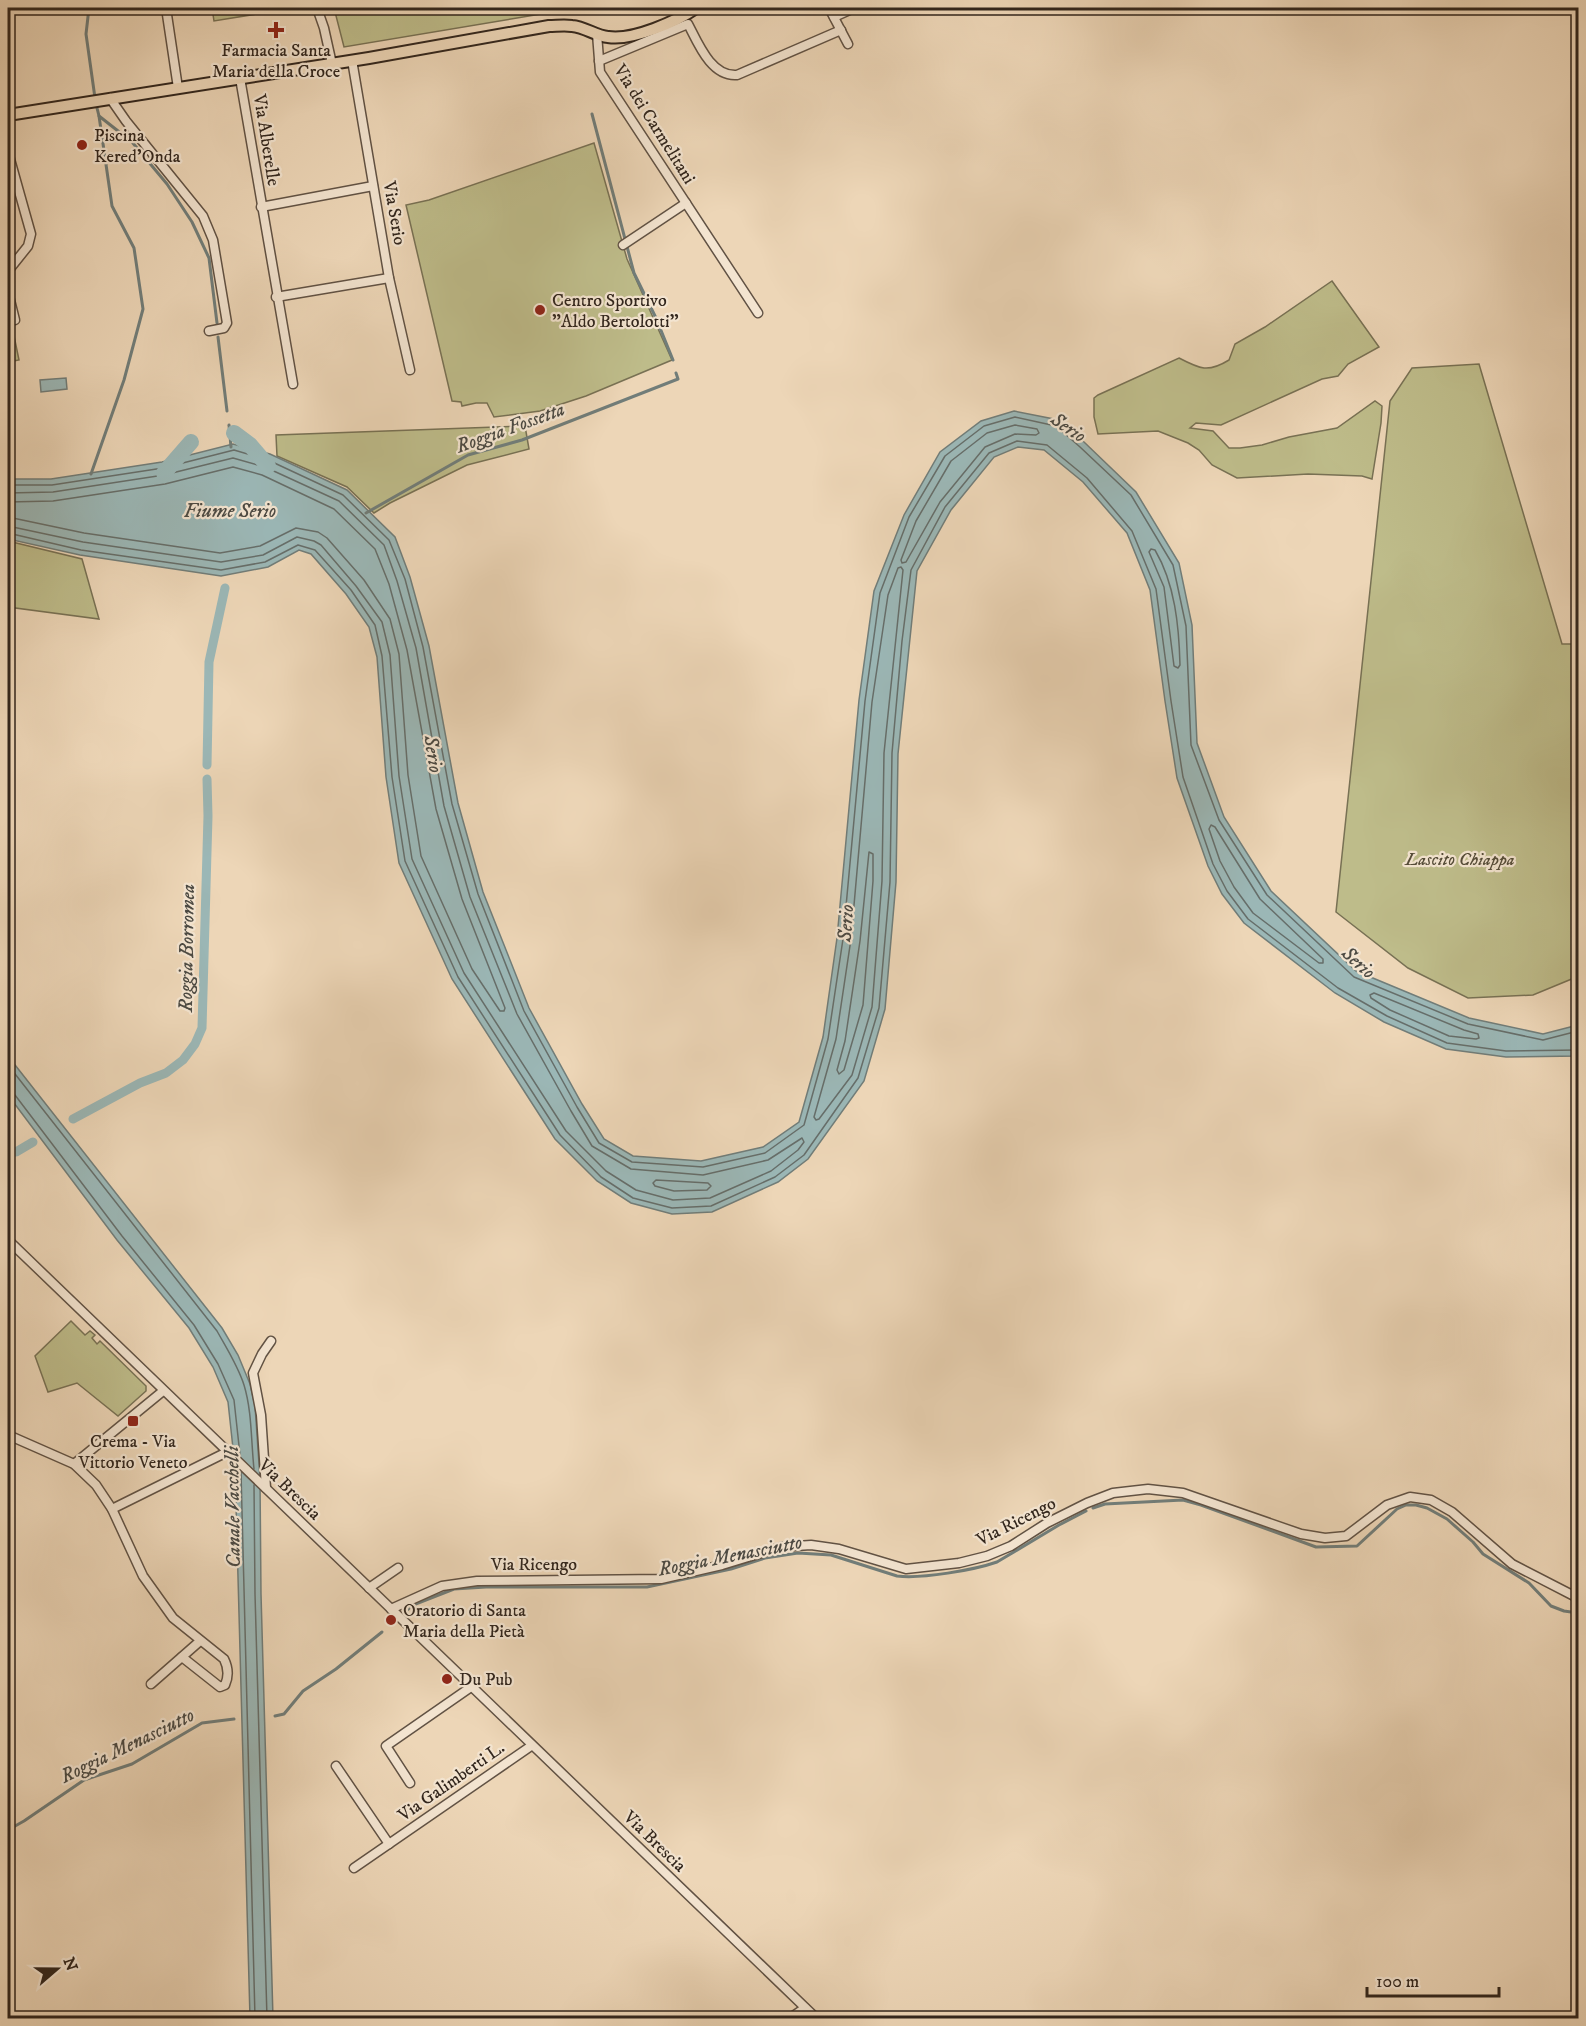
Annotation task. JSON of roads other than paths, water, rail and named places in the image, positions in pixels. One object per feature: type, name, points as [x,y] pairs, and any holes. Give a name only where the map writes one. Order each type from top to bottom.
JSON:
[{"type":"main road","points":[[8,115],[332,64],[549,26],[573,26],[608,37],[622,37],[684,16],[696,8]]},
{"type":"street","points":[[165,8],[178,88]]},
{"type":"street","points":[[317,8],[332,64]]},
{"type":"street","points":[[829,8],[848,44]]},
{"type":"street","points":[[834,17],[854,8]]},
{"type":"street","name":"Via dei Carmelitani","points":[[599,61],[688,24],[705,55],[720,70],[729,75],[737,75],[841,30]]},
{"type":"street","name":"Via dei Carmelitani","points":[[597,34],[600,72],[758,313]]},
{"type":"street","points":[[622,37],[628,48]]},
{"type":"street","name":"Via Serio","points":[[352,60],[389,278],[410,370]]},
{"type":"street","name":"Via Alberelle","points":[[240,78],[276,297],[293,384]]},
{"type":"street","points":[[100,100],[126,121],[196,206],[208,226],[217,258],[227,323],[224,328],[209,331]]},
{"type":"street","points":[[8,152],[31,234],[28,246],[8,271]]},
{"type":"street","name":"Via Alberelle","points":[[261,207],[373,186]]},
{"type":"street","name":"Via dei Carmelitani","points":[[627,243],[686,203]]},
{"type":"street","points":[[276,297],[389,278]]},
{"type":"street","points":[[8,292],[15,320]]},
{"type":"street","name":"Via Brescia","points":[[8,1240],[816,2019]]},
{"type":"street","points":[[263,1486],[261,1415],[253,1373],[271,1341]]},
{"type":"street","points":[[74,1464],[164,1391]]},
{"type":"street","points":[[8,1435],[74,1464],[96,1485],[112,1509],[143,1576],[173,1618],[224,1659],[228,1678],[225,1685],[220,1687],[213,1683],[182,1657]]},
{"type":"street","points":[[112,1509],[229,1454]]},
{"type":"street","name":"Via Ricengo","points":[[391,1609],[442,1586],[477,1581],[654,1580],[722,1565],[781,1547],[811,1545],[839,1549],[906,1569],[959,1563],[987,1556],[1011,1546],[1087,1503],[1113,1493],[1148,1489],[1183,1493],[1300,1534],[1325,1538],[1346,1536],[1387,1504],[1410,1497],[1431,1500],[1452,1512],[1512,1564],[1578,1598]]},
{"type":"street","points":[[369,1588],[398,1568]]},
{"type":"street","points":[[151,1684],[200,1641]]},
{"type":"street","points":[[410,1783],[386,1746],[471,1687]]},
{"type":"street","name":"Via Galimberti L.","points":[[354,1868],[531,1746]]},
{"type":"street","name":"Via Galimberti L.","points":[[336,1766],[389,1844]]},
{"type":"street","points":[[790,2019],[805,2008]]},
{"type":"water","points":[[66,378],[67,389],[41,392],[40,380]]},
{"type":"water","name":"Fiume Serio","points":[[1014,411],[1059,420],[1084,442],[1136,492],[1179,563],[1192,625],[1197,743],[1224,817],[1271,891],[1356,971],[1469,1018],[1543,1034],[1578,1025],[1578,1056],[1506,1057],[1446,1049],[1384,1022],[1335,993],[1244,923],[1222,894],[1208,866],[1177,778],[1150,590],[1127,533],[1083,482],[1044,450],[1018,447],[994,457],[951,510],[917,571],[898,754],[896,882],[885,1009],[864,1081],[808,1159],[778,1182],[712,1212],[672,1214],[631,1203],[597,1181],[555,1139],[452,979],[399,863],[386,777],[377,657],[369,627],[346,594],[311,554],[299,550],[268,567],[221,576],[80,555],[8,539],[8,479],[51,479],[162,462],[233,444],[270,454],[347,490],[395,537],[410,577],[429,646],[458,803],[483,892],[529,1008],[604,1139],[633,1156],[701,1161],[763,1147],[799,1122],[823,1037],[837,938],[859,700],[874,591],[904,515],[940,452],[981,421]]},
{"type":"water","points":[[8,1056],[222,1328],[238,1355],[250,1384],[255,1406],[260,1479],[273,2018],[250,2018],[235,1467],[228,1402],[213,1367],[189,1328],[117,1240],[8,1095]]},
{"type":"waterway","points":[[89,8],[86,34],[95,98]]},
{"type":"waterway","points":[[96,104],[99,116],[132,142],[167,184],[192,222],[209,258],[217,323]]},
{"type":"waterway","name":"Roggia Fossetta","points":[[592,114],[634,273],[673,360]]},
{"type":"waterway","points":[[91,474],[124,380],[143,309],[134,248],[112,206],[99,116]]},
{"type":"waterway","points":[[218,337],[227,411]]},
{"type":"waterway","name":"Roggia Fossetta","points":[[366,513],[468,455],[522,440],[678,379],[676,373]]},
{"type":"waterway","points":[[229,425],[231,447]]},
{"type":"waterway","points":[[234,433],[250,445],[268,466]]},
{"type":"waterway","points":[[164,473],[191,442]]},
{"type":"waterway","points":[[207,765],[209,662],[225,588]]},
{"type":"waterway","name":"Roggia Borromea","points":[[73,1119],[140,1083],[166,1073],[183,1060],[195,1044],[202,1028],[207,779]]},
{"type":"waterway","name":"Roggia Borromea","points":[[8,1154],[33,1142]]},
{"type":"waterway","name":"Roggia Menasciutto","points":[[1093,1508],[1105,1504],[1183,1500],[1316,1547],[1357,1546],[1397,1509],[1406,1505],[1416,1505],[1447,1519],[1483,1554],[1529,1583],[1551,1606],[1578,1613]]},
{"type":"waterway","name":"Roggia Menasciutto","points":[[404,1613],[413,1605],[454,1589],[647,1587],[731,1569],[765,1558],[798,1553],[831,1555],[897,1576],[948,1573],[997,1562],[1086,1511]]},
{"type":"waterway","name":"Roggia Menasciutto","points":[[275,1716],[284,1714],[303,1691],[336,1669],[382,1632]]},
{"type":"waterway","name":"Roggia Menasciutto","points":[[8,1830],[84,1780],[132,1764],[202,1723],[234,1719]]},
{"type":"place","name":"Farmacia Santa Maria della Croce","points":[[276,30]]},
{"type":"place","name":"Piscina Kered'Onda","points":[[82,145]]},
{"type":"place","name":"Centro Sportivo \"Aldo Bertolotti\"","points":[[540,310]]},
{"type":"place","name":"Crema - Via Vittorio Veneto","points":[[133,1421]]},
{"type":"place","name":"Oratorio di Santa Maria della Pietà","points":[[391,1620]]},
{"type":"place","name":"Du Pub","points":[[447,1679]]},
{"type":"water label","name":"Serio","points":[[1069,427]]},
{"type":"water label","name":"Serio","points":[[434,754]]},
{"type":"water label","name":"Serio","points":[[845,923]]},
{"type":"water label","name":"Serio","points":[[1359,962]]},
{"type":"water label","name":"Canale Vacchelli","points":[[232,1507]]},
{"type":"park label","name":"Lascito Chiappa","points":[[1460,859]]}]
